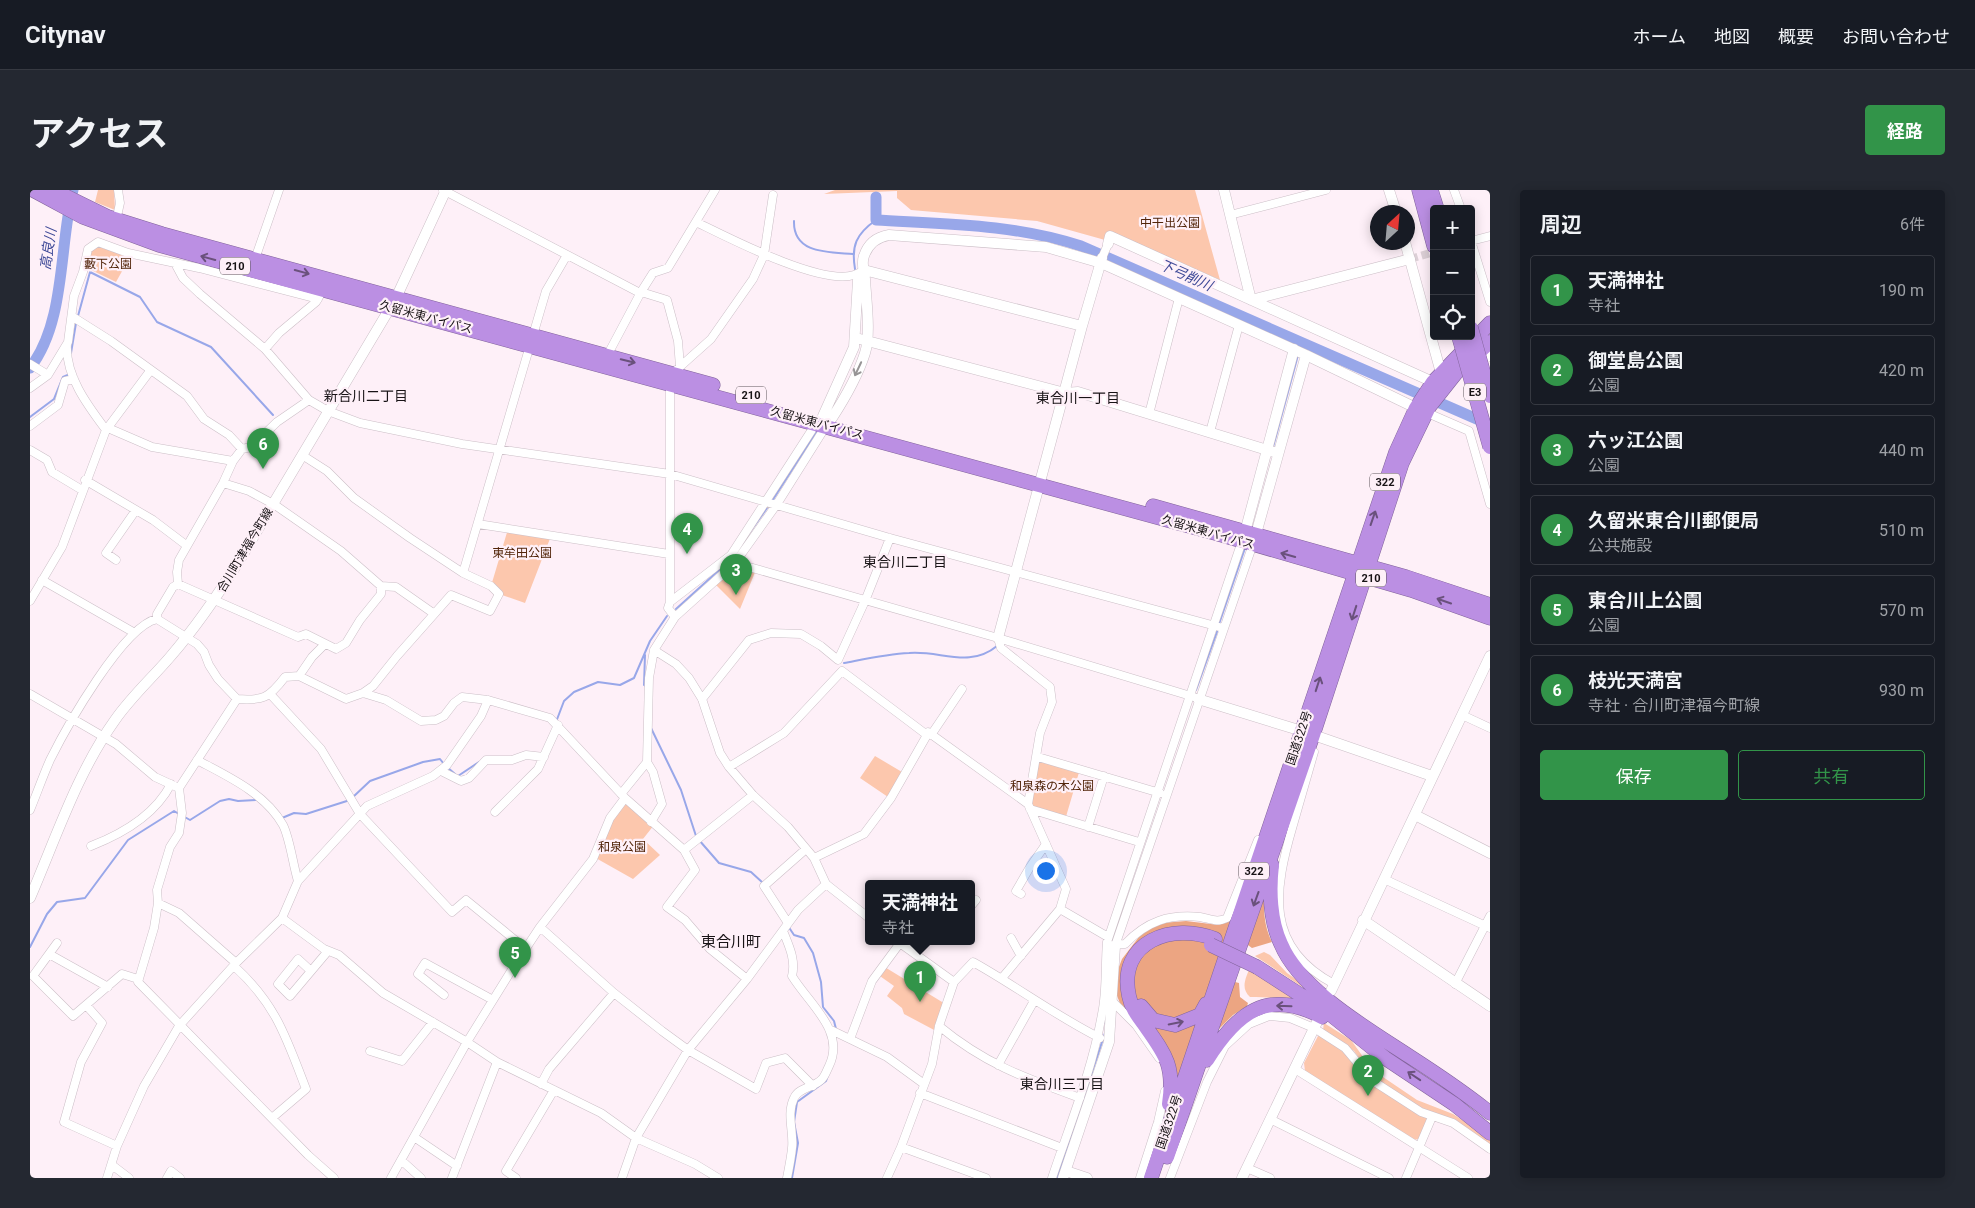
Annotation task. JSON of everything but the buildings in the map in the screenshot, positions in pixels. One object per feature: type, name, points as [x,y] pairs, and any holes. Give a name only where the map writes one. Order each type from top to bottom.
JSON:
[{"type":"highway","points":[[1419,190],[1430,231]]},
{"type":"highway","points":[[1431,190],[1436,205]]},
{"type":"highway","name":"久留米東バイパス","points":[[42,192],[159,245],[321,295],[393,302]]},
{"type":"highway","name":"久留米東バイパス","points":[[84,212],[255,259],[393,302],[532,340],[608,356],[674,374],[824,421],[1490,605]]},
{"type":"highway","name":"国道322号","points":[[1151,1178],[1164,1134],[1216,983],[1308,733],[1362,570],[1423,407],[1439,383],[1490,323]]},
{"type":"highway","name":"久留米東バイパス","points":[[532,340],[605,367],[674,374]]},
{"type":"highway","name":"E3","points":[[1460,340],[1490,446]]},
{"type":"highway","name":"E3","points":[[1474,340],[1490,396]]},
{"type":"highway","name":"国道322号","points":[[1439,383],[1489,348]]},
{"type":"highway","name":"久留米東バイパス","points":[[1362,570],[1490,618]]},
{"type":"highway","name":"国道322号","points":[[1160,1178],[1279,834],[1308,733]]},
{"type":"highway","points":[[1279,834],[1272,867],[1271,898],[1273,921],[1280,944],[1304,979],[1364,1033],[1385,1058],[1454,1104],[1490,1133]]},
{"type":"highway","points":[[1164,1134],[1172,1084],[1171,1071],[1163,1052],[1133,1010],[1129,997],[1128,972],[1136,953],[1151,939],[1178,932],[1204,935],[1213,942],[1258,964],[1333,1009],[1364,1033],[1462,1090],[1490,1104]]},
{"type":"highway","points":[[1213,942],[1192,939],[1161,941],[1144,954],[1134,976],[1135,986],[1143,1011],[1153,1020],[1175,1025],[1200,1015],[1216,983]]},
{"type":"highway","points":[[1196,1077],[1222,1037],[1237,1020],[1253,1010],[1272,1005],[1290,1005],[1308,1010],[1364,1033]]},
{"type":"highway","points":[[1462,1090],[1490,1113]]},
{"type":"highway","points":[[1454,1104],[1490,1122]]},
{"type":"street","points":[[118,190],[120,203],[118,212]]},
{"type":"street","points":[[255,259],[278,190]]},
{"type":"street","points":[[608,356],[640,292],[653,273],[668,268],[716,190]]},
{"type":"street","points":[[1224,190],[1251,300]]},
{"type":"street","points":[[1230,215],[1326,190]]},
{"type":"street","points":[[1389,190],[1394,205]]},
{"type":"street","points":[[1456,190],[1460,205]]},
{"type":"street","points":[[445,191],[640,292],[667,300],[678,341],[674,374],[670,474],[670,602],[668,608],[675,617]]},
{"type":"street","name":"合川町津福今町線","points":[[30,898],[82,779],[104,736],[124,708],[186,637],[215,600],[393,302],[445,191]]},
{"type":"street","points":[[674,374],[711,339],[753,279],[764,255],[773,195]]},
{"type":"street","points":[[696,222],[764,255],[834,276],[858,273],[1082,326]]},
{"type":"street","points":[[651,822],[662,804],[653,772],[647,762],[649,678],[654,650],[675,617],[735,563],[777,504],[824,421],[854,347],[856,338],[858,273],[864,255],[872,243],[879,237],[889,235],[1046,247],[1102,260],[1179,298],[1423,407],[1469,431],[1490,504]]},
{"type":"street","points":[[1002,978],[1060,909],[1066,889],[1029,807],[1038,757],[1040,733],[1052,702],[1050,687],[1001,648],[998,638],[1082,326],[1110,236],[1439,383]]},
{"type":"street","points":[[1475,240],[1490,236]]},
{"type":"street","points":[[233,461],[152,447],[107,429],[84,400],[74,379],[68,342],[74,296],[88,249],[98,242],[106,240],[128,253],[321,295]]},
{"type":"street","points":[[1407,250],[1439,383]]},
{"type":"street","points":[[1474,250],[1490,302]]},
{"type":"street","points":[[463,573],[546,291],[567,255]]},
{"type":"street","points":[[1251,300],[1410,259]]},
{"type":"street","points":[[176,264],[183,278],[265,349],[309,400],[328,411],[360,423],[500,450],[670,474],[890,538],[1223,628]]},
{"type":"street","points":[[670,602],[731,555],[856,373],[866,352],[867,342],[858,273]]},
{"type":"street","points":[[265,349],[279,333],[321,295]]},
{"type":"street","points":[[1149,414],[1179,298]]},
{"type":"street","points":[[72,317],[187,396],[204,419],[229,435],[242,449]]},
{"type":"street","points":[[1210,432],[1239,325]]},
{"type":"street","points":[[856,338],[1065,393],[1078,392],[1272,451]]},
{"type":"street","points":[[30,388],[48,375],[68,342]]},
{"type":"street","points":[[1061,1172],[1062,1148],[1080,1098],[1098,1037],[1103,1012],[1110,942],[1139,842],[1156,792],[1223,628],[1272,451],[1294,349]]},
{"type":"street","points":[[1272,451],[1306,354]]},
{"type":"street","points":[[30,364],[48,375]]},
{"type":"street","points":[[30,601],[37,583],[62,547],[82,490],[107,429],[150,371]]},
{"type":"street","points":[[30,426],[58,405],[65,381],[74,379]]},
{"type":"street","points":[[178,584],[176,572],[179,560],[223,483],[233,461],[242,449],[251,446],[277,422],[309,400]]},
{"type":"street","points":[[30,450],[47,460],[52,472],[82,490]]},
{"type":"street","points":[[30,810],[50,760],[72,719],[133,632],[149,620],[157,619],[186,637],[204,652],[209,665],[218,679],[236,699],[255,700],[272,695],[285,677],[299,676],[346,699],[363,694],[373,686],[433,613],[451,595],[490,611],[500,594],[491,586],[463,573],[354,498],[327,471],[302,455]]},
{"type":"street","points":[[86,480],[136,510],[186,545]]},
{"type":"street","points":[[223,483],[249,490],[272,504],[341,551],[381,586],[396,587],[433,613]]},
{"type":"street","points":[[116,560],[106,553],[136,510]]},
{"type":"street","points":[[478,524],[669,554]]},
{"type":"street","points":[[838,660],[890,538]]},
{"type":"street","points":[[1052,1178],[1061,1172],[1109,1042],[1112,1001],[1110,942],[1166,796],[1215,626],[1248,538]]},
{"type":"street","points":[[735,563],[998,638],[1308,733],[1432,776]]},
{"type":"street","points":[[37,583],[133,632]]},
{"type":"street","points":[[178,584],[298,637],[306,634],[336,648],[346,643],[380,594],[381,586]]},
{"type":"street","points":[[157,619],[157,614],[173,587],[178,584]]},
{"type":"street","points":[[702,699],[749,640],[771,633],[802,634],[838,660],[842,671],[1029,807],[1139,842]]},
{"type":"street","points":[[299,676],[312,657],[325,644]]},
{"type":"street","points":[[654,650],[676,664],[689,678],[702,699],[720,753],[729,767],[752,795],[788,827],[814,858],[826,884],[865,915]]},
{"type":"street","points":[[1308,733],[1315,748],[1281,866],[1278,899],[1280,920],[1288,941],[1297,955],[1332,987],[1490,656]]},
{"type":"street","points":[[729,767],[784,733],[842,671]]},
{"type":"street","points":[[814,858],[864,834],[891,798],[929,735],[962,689]]},
{"type":"street","points":[[30,694],[104,736],[155,777],[175,786]]},
{"type":"street","points":[[363,694],[386,700],[420,721],[436,720],[444,716],[454,702],[462,697],[488,700],[542,715],[556,723],[623,796],[684,850],[695,870],[667,906],[695,930],[710,949],[747,979]]},
{"type":"street","points":[[272,695],[320,749],[360,814],[452,912],[466,900],[526,949]]},
{"type":"street","points":[[90,846],[146,817],[197,760],[236,699]]},
{"type":"street","points":[[107,1178],[117,1146],[144,1086],[179,1026],[235,964],[282,918],[298,881],[360,814],[380,799],[433,776],[447,765],[481,716],[488,700]]},
{"type":"street","points":[[1462,714],[1490,728]]},
{"type":"street","points":[[495,812],[538,769],[556,723]]},
{"type":"street","points":[[1060,909],[1110,942],[1125,944],[1138,930],[1157,920],[1173,916],[1220,921],[1227,918],[1251,861],[1293,739],[1308,733]]},
{"type":"street","points":[[441,771],[462,781],[468,778],[486,760],[512,760],[530,755],[544,757]]},
{"type":"street","points":[[1038,757],[1166,796]]},
{"type":"street","points":[[197,760],[260,798],[273,811],[283,826],[298,881]]},
{"type":"street","points":[[391,1178],[467,1042],[540,926],[593,859],[610,818],[647,762]]},
{"type":"street","points":[[1088,827],[1104,776]]},
{"type":"street","points":[[138,979],[154,928],[158,903],[157,890],[170,848],[179,833],[182,813],[175,786]]},
{"type":"street","points":[[684,850],[752,795]]},
{"type":"street","points":[[1415,815],[1490,853]]},
{"type":"street","points":[[1021,894],[1016,891],[1046,844]]},
{"type":"street","points":[[788,923],[764,886],[806,849]]},
{"type":"street","points":[[1384,879],[1488,927]]},
{"type":"street","points":[[622,1178],[636,1138],[688,1050],[747,979],[788,923],[826,884]]},
{"type":"street","points":[[158,903],[179,913],[235,964],[267,1000],[287,1039],[306,1089],[272,1118]]},
{"type":"street","points":[[1455,984],[1488,927],[1490,916]]},
{"type":"street","points":[[282,918],[328,950],[339,954],[383,993],[467,1042],[497,1062],[601,1113],[636,1138],[695,1164],[718,1178]]},
{"type":"street","points":[[1363,920],[1490,1006]]},
{"type":"street","points":[[540,926],[614,992],[688,1050],[756,1089],[766,1063],[785,1058],[813,1086]]},
{"type":"street","points":[[784,931],[792,955],[794,968],[792,976],[831,1030],[835,1046],[833,1057],[822,1079],[813,1086],[799,1091],[794,1099],[790,1125],[792,1146],[787,1178]]},
{"type":"street","points":[[1011,938],[1021,956]]},
{"type":"street","points":[[57,943],[33,976],[73,1016],[122,974],[138,979],[147,993],[328,1176]]},
{"type":"street","points":[[850,1039],[872,981],[900,945]]},
{"type":"street","points":[[905,945],[954,982]]},
{"type":"street","points":[[311,971],[298,959],[278,984],[290,996],[311,971],[328,950]]},
{"type":"street","points":[[49,954],[108,987]]},
{"type":"street","points":[[887,1178],[901,1147],[932,1064],[939,1026],[954,982],[973,962],[1002,978],[1034,1001],[1109,1042]]},
{"type":"street","points":[[444,995],[418,974],[425,963],[493,1000]]},
{"type":"street","points":[[541,1084],[549,1070],[614,992]]},
{"type":"street","points":[[998,1065],[1034,1001]]},
{"type":"street","points":[[1112,1001],[1136,1025],[1161,1061],[1165,1088],[1158,1122],[1140,1178]]},
{"type":"street","points":[[86,1005],[102,1024],[81,1062],[64,1122],[117,1146]]},
{"type":"street","points":[[1170,1178],[1207,1082],[1225,1046],[1232,1037],[1249,1024],[1269,1016],[1290,1018],[1316,1024],[1345,1048],[1369,1078],[1432,1117],[1453,1123],[1490,1149]]},
{"type":"street","points":[[370,1051],[402,1061],[433,1022]]},
{"type":"street","points":[[1242,1178],[1316,1024]]},
{"type":"street","points":[[939,1026],[974,1052],[1010,1072],[1080,1098]]},
{"type":"street","points":[[831,1030],[887,1057],[924,1084]]},
{"type":"street","points":[[455,1177],[457,1166],[497,1062]]},
{"type":"street","points":[[1295,1069],[1419,1149],[1468,1178]]},
{"type":"street","points":[[516,1178],[506,1171],[554,1090]]},
{"type":"street","points":[[920,1093],[1062,1148]]},
{"type":"street","points":[[1406,1178],[1432,1117]]},
{"type":"street","points":[[1270,1119],[1388,1178]]},
{"type":"street","points":[[414,1137],[457,1166]]},
{"type":"street","points":[[901,1147],[986,1178]]},
{"type":"street","points":[[401,1160],[421,1178]]},
{"type":"street","points":[[112,1165],[129,1178]]},
{"type":"street","points":[[1247,1168],[1270,1178]]},
{"type":"street","points":[[167,1178],[171,1171],[180,1178]]},
{"type":"street","points":[[1061,1172],[1087,1178]]},
{"type":"green space","points":[[98,190],[114,190],[115,210],[95,202]]},
{"type":"green space","name":"中干出公園","points":[[835,190],[1195,190],[1220,280],[1110,231],[1105,240],[1037,221],[911,210],[897,198],[897,191],[824,194]]},
{"type":"green space","name":"藪下公園","points":[[96,246],[130,257],[116,282],[87,268],[90,253]]},
{"type":"green space","name":"東牟田公園","points":[[508,529],[551,536],[525,603],[499,594],[491,586]]},
{"type":"green space","points":[[735,563],[756,570],[740,609],[713,582]]},
{"type":"green space","points":[[875,756],[902,772],[888,797],[860,778]]},
{"type":"green space","name":"和泉森の木公園","points":[[1038,757],[1080,769],[1065,820],[1030,809]]},
{"type":"green space","name":"和泉公園","points":[[625,798],[654,825],[643,839],[660,855],[633,879],[594,857],[610,818]]},
{"type":"green space","points":[[1264,952],[1270,955],[1287,973],[1336,1007],[1336,1009],[1255,956]]},
{"type":"green space","points":[[883,966],[947,1005],[936,1031],[904,1014],[902,1008],[887,996],[894,986],[877,974]]},
{"type":"green space","points":[[1250,967],[1330,1017],[1292,1001],[1250,997],[1245,990],[1245,986]]},
{"type":"green space","points":[[1324,1023],[1351,1040],[1371,1068],[1380,1075],[1417,1100],[1453,1114],[1490,1138],[1490,1145],[1425,1111],[1371,1076],[1354,1051],[1323,1030]]},
{"type":"green space","points":[[1318,1036],[1322,1036],[1344,1051],[1364,1079],[1426,1116],[1428,1121],[1419,1139],[1413,1140],[1305,1071],[1304,1063]]},
{"type":"shaded area","points":[[1265,885],[1264,914],[1272,942],[1252,948],[1245,943]]},
{"type":"shaded area","points":[[1234,913],[1163,1126],[1168,1095],[1159,1051],[1121,1006],[1116,993],[1117,972],[1122,959],[1142,933],[1162,923],[1186,921],[1219,925],[1228,921]]},
{"type":"shaded area","points":[[1235,982],[1239,983],[1240,997],[1248,1003],[1247,1006],[1233,1015],[1216,1032]]},
{"type":"waterway","name":"高良川","points":[[30,368],[42,349],[56,306],[73,190]]},
{"type":"waterway","name":"下弓削川","points":[[876,197],[876,220],[1005,229],[1031,233],[1081,246],[1488,424]]},
{"type":"waterway","points":[[855,269],[854,254],[856,241],[864,230],[876,220]]},
{"type":"waterway","points":[[794,221],[795,232],[799,240],[806,245],[814,249],[833,253],[853,254]]},
{"type":"waterway","points":[[78,316],[90,272],[140,297],[157,322],[211,347],[273,415]]},
{"type":"waterway","points":[[71,353],[76,323]]},
{"type":"waterway","name":"下弓削川","points":[[1300,348],[1301,343]]},
{"type":"waterway","points":[[1273,447],[1298,355]]},
{"type":"waterway","points":[[30,417],[54,399],[63,377],[70,374]]},
{"type":"waterway","points":[[772,501],[817,431]]},
{"type":"waterway","points":[[747,536],[767,508]]},
{"type":"waterway","points":[[1219,624],[1245,548]]},
{"type":"waterway","points":[[676,609],[728,562]]},
{"type":"waterway","points":[[556,722],[564,701],[574,692],[598,682],[620,685],[634,678],[650,641],[667,616]]},
{"type":"waterway","points":[[1196,690],[1218,629]]},
{"type":"waterway","points":[[844,663],[909,653],[965,658],[986,653],[997,646]]},
{"type":"waterway","points":[[645,655],[644,685],[647,687]]},
{"type":"waterway","points":[[651,728],[681,790],[696,836]]},
{"type":"waterway","points":[[353,797],[370,781],[423,762],[440,759],[444,764]]},
{"type":"waterway","points":[[458,776],[479,762]]},
{"type":"waterway","points":[[447,767],[455,774]]},
{"type":"waterway","points":[[183,816],[190,820],[220,801],[229,799],[238,801],[256,800]]},
{"type":"waterway","points":[[282,818],[294,813],[306,814],[350,800]]},
{"type":"waterway","points":[[30,947],[47,914],[57,902],[85,898],[128,840],[174,811],[179,814]]},
{"type":"waterway","points":[[699,840],[719,863],[751,872],[763,883]]},
{"type":"waterway","points":[[788,926],[794,935],[804,938],[813,953],[821,982],[823,1007],[834,1021],[836,1029]]},
{"type":"waterway","points":[[1105,1023],[1106,1013]]},
{"type":"waterway","points":[[1057,1178],[1105,1033]]},
{"type":"waterway","points":[[792,1178],[798,1143],[794,1122],[797,1102],[826,1081],[835,1054]]},
{"type":"tunnel","points":[[1410,259],[1430,253]]},
{"type":"place","name":"枝光天満宮","points":[[263,469]]},
{"type":"place","name":"久留米東合川郵便局","points":[[687,554]]},
{"type":"place","name":"六ッ江公園","points":[[736,595]]},
{"type":"place","name":"東合川上公園","points":[[515,978]]},
{"type":"place","name":"天満神社","points":[[920,1002]]},
{"type":"place","name":"御堂島公園","points":[[1368,1096]]},
{"type":"district","name":"新合川二丁目","points":[[366,396]]},
{"type":"district","name":"東合川一丁目","points":[[1078,398]]},
{"type":"district","name":"東合川二丁目","points":[[905,562]]},
{"type":"district","name":"東合川町","points":[[731,942]]},
{"type":"district","name":"東合川三丁目","points":[[1062,1084]]}]
